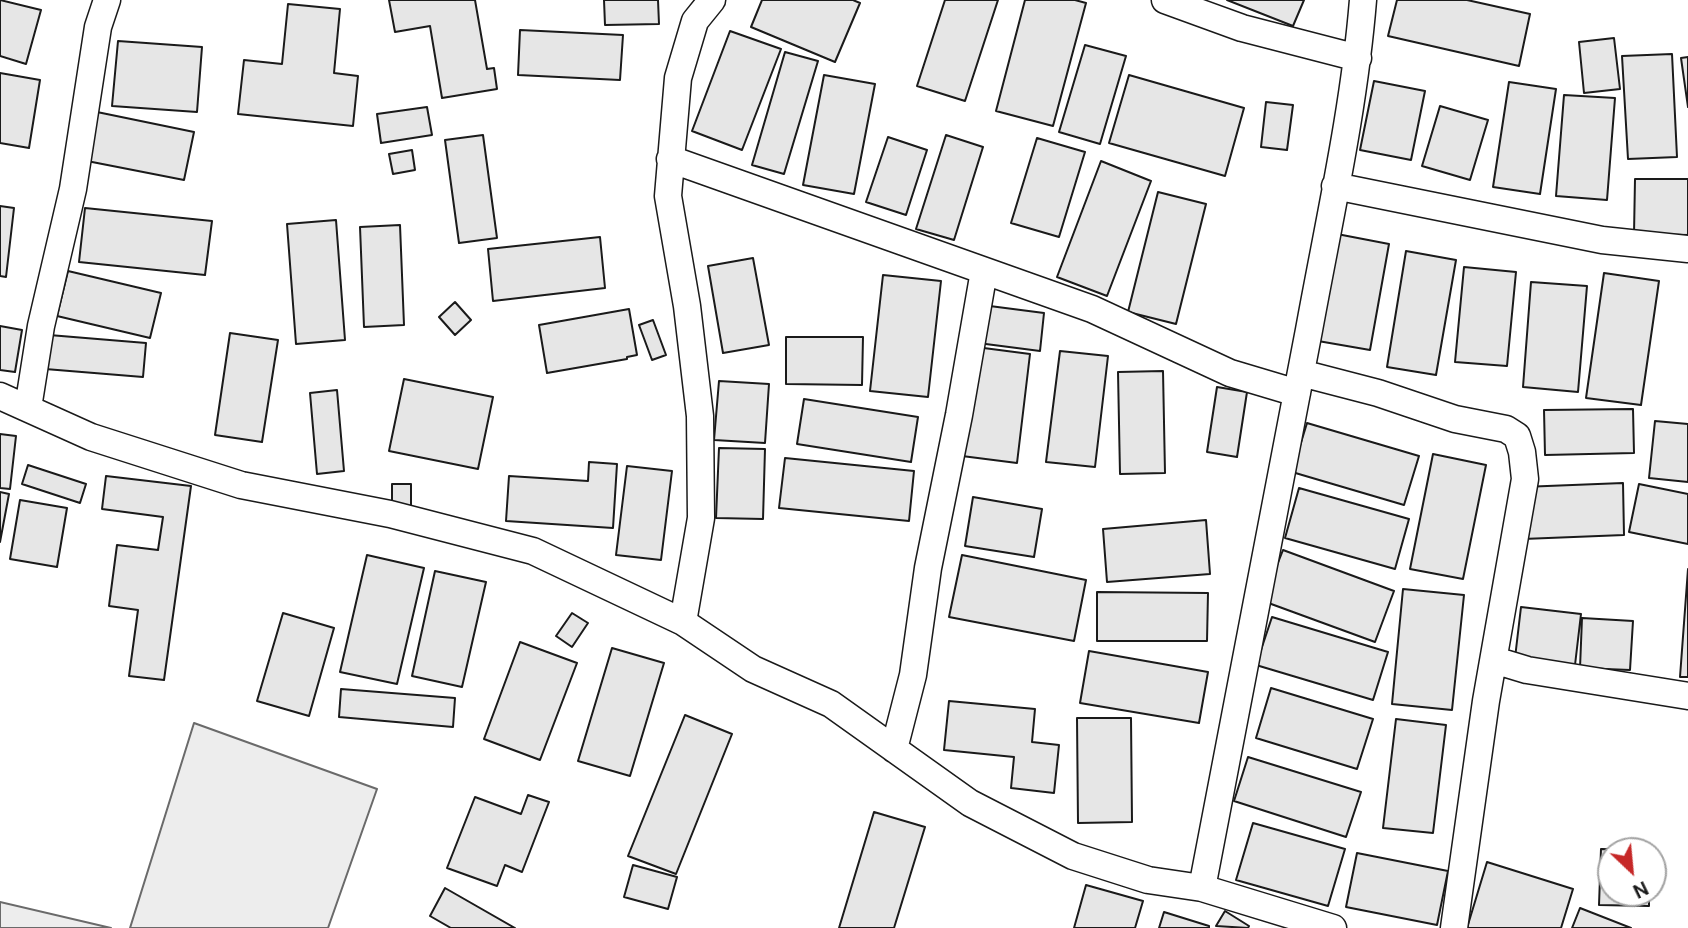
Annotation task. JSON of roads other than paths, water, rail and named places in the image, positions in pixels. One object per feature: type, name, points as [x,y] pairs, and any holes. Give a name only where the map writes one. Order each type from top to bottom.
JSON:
[{"type":"street","points":[[27,408],[41,326],[74,189],[98,27],[107,0]]},
{"type":"street","points":[[683,622],[701,518],[700,416],[687,306],[668,196],[678,78],[695,21],[712,0]]},
{"type":"street","points":[[1165,0],[1241,28],[1358,58]]},
{"type":"street","points":[[1202,888],[1262,588],[1335,186],[1358,58],[1363,0]]},
{"type":"street","points":[[670,159],[1092,309],[1230,373],[1378,393],[1455,419],[1506,429],[1517,436],[1525,480],[1486,701],[1454,928]]},
{"type":"street","points":[[1335,186],[1602,240],[1688,249]]},
{"type":"street","points":[[894,749],[913,675],[929,568],[984,271]]},
{"type":"street","points":[[0,396],[91,437],[241,485],[390,514],[533,551],[683,622],[753,669],[831,704],[970,803],[1073,856],[1148,880],[1202,888],[1333,928]]},
{"type":"street","points":[[1494,660],[1527,670],[1688,696]]}]
